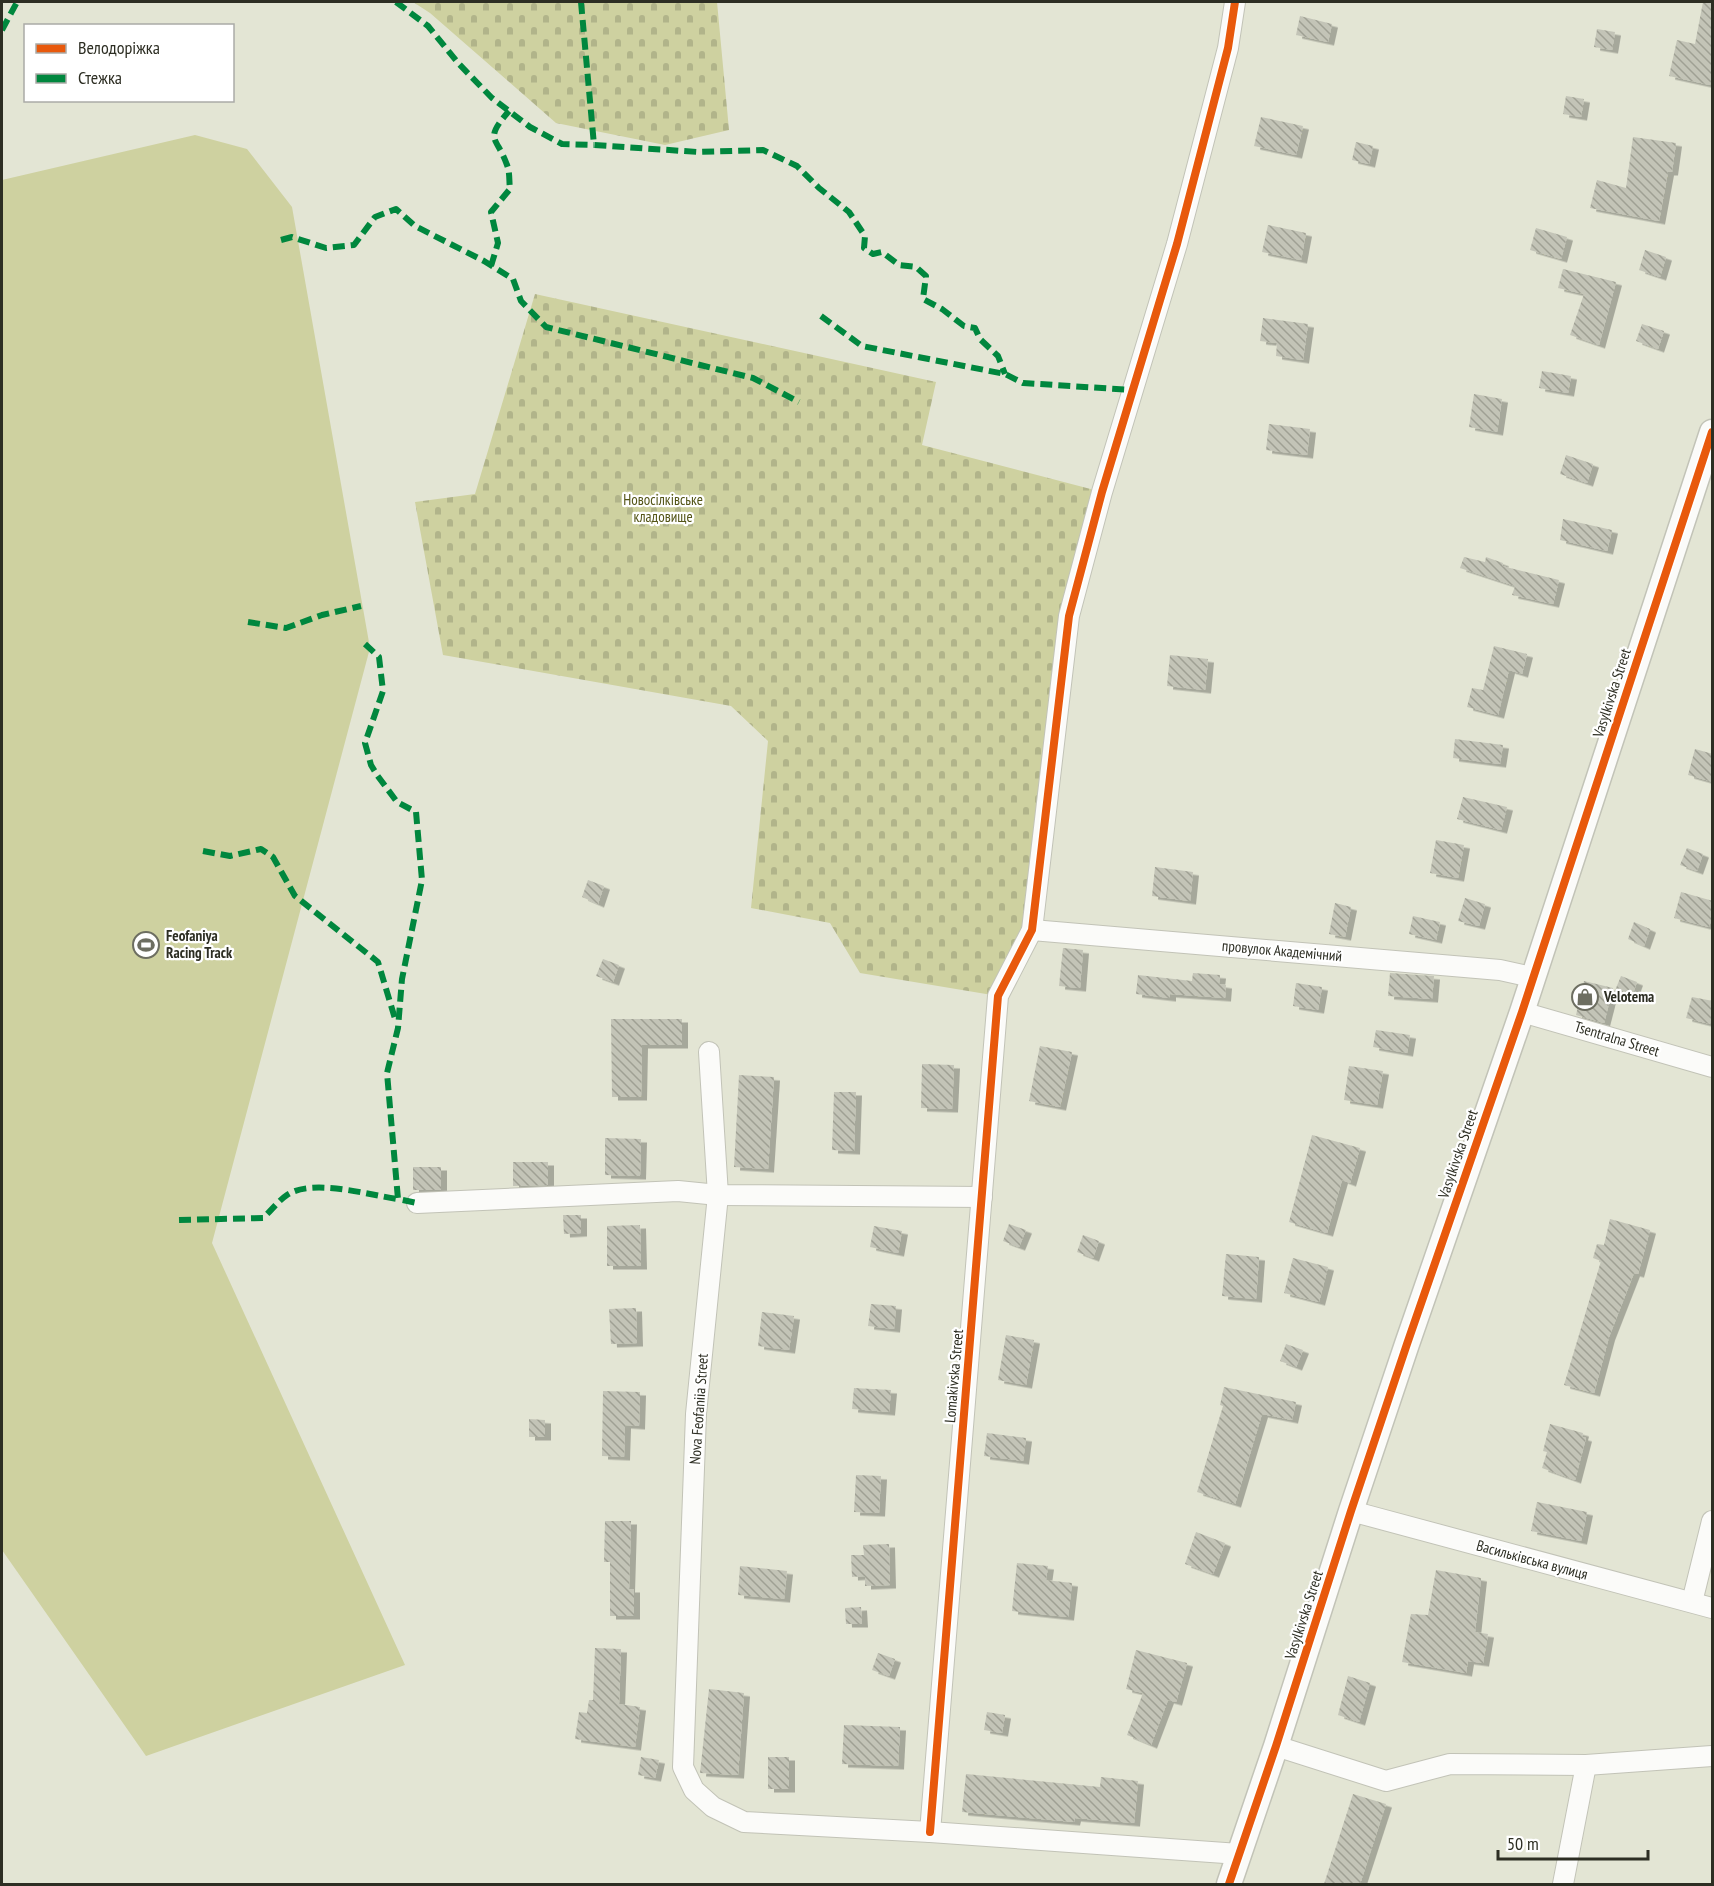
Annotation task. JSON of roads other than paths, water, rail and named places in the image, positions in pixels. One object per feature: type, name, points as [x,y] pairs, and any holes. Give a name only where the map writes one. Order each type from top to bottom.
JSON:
[{"type":"street","points":[[1032,930],[1070,616],[1102,492],[1177,243],[1228,48],[1235,2]]},
{"type":"street","name":"Vasylkivska Street","points":[[1229,1884],[1351,1512],[1522,1012],[1713,432]]},
{"type":"street","name":"провулок Академічний","points":[[1032,930],[1500,970],[1532,977]]},
{"type":"street","name":"Lomakivska Street","points":[[930,1832],[998,996],[1032,930]]},
{"type":"street","name":"Tsentralna Street","points":[[1522,1012],[1713,1067]]},
{"type":"street","name":"Nova Feofaniia Street","points":[[709,1052],[717,1195],[696,1414],[683,1767],[694,1791],[713,1807],[744,1822],[930,1832]]},
{"type":"street","points":[[417,1203],[678,1191],[717,1195],[982,1197]]},
{"type":"street","name":"Васильківська вулиця","points":[[1351,1512],[1713,1608]]},
{"type":"street","points":[[1692,1602],[1713,1521]]},
{"type":"street","points":[[1276,1746],[1386,1781],[1450,1764],[1586,1764],[1713,1756]]},
{"type":"street","points":[[1563,1884],[1586,1764]]},
{"type":"street","points":[[930,1832],[1239,1854]]},
{"type":"place","name":"Feofaniya Racing Track","points":[[146,945]]},
{"type":"place","name":"Velotema","points":[[1585,997]]},
{"type":"park label","name":"Новосілківське кладовище","points":[[663,508]]}]
